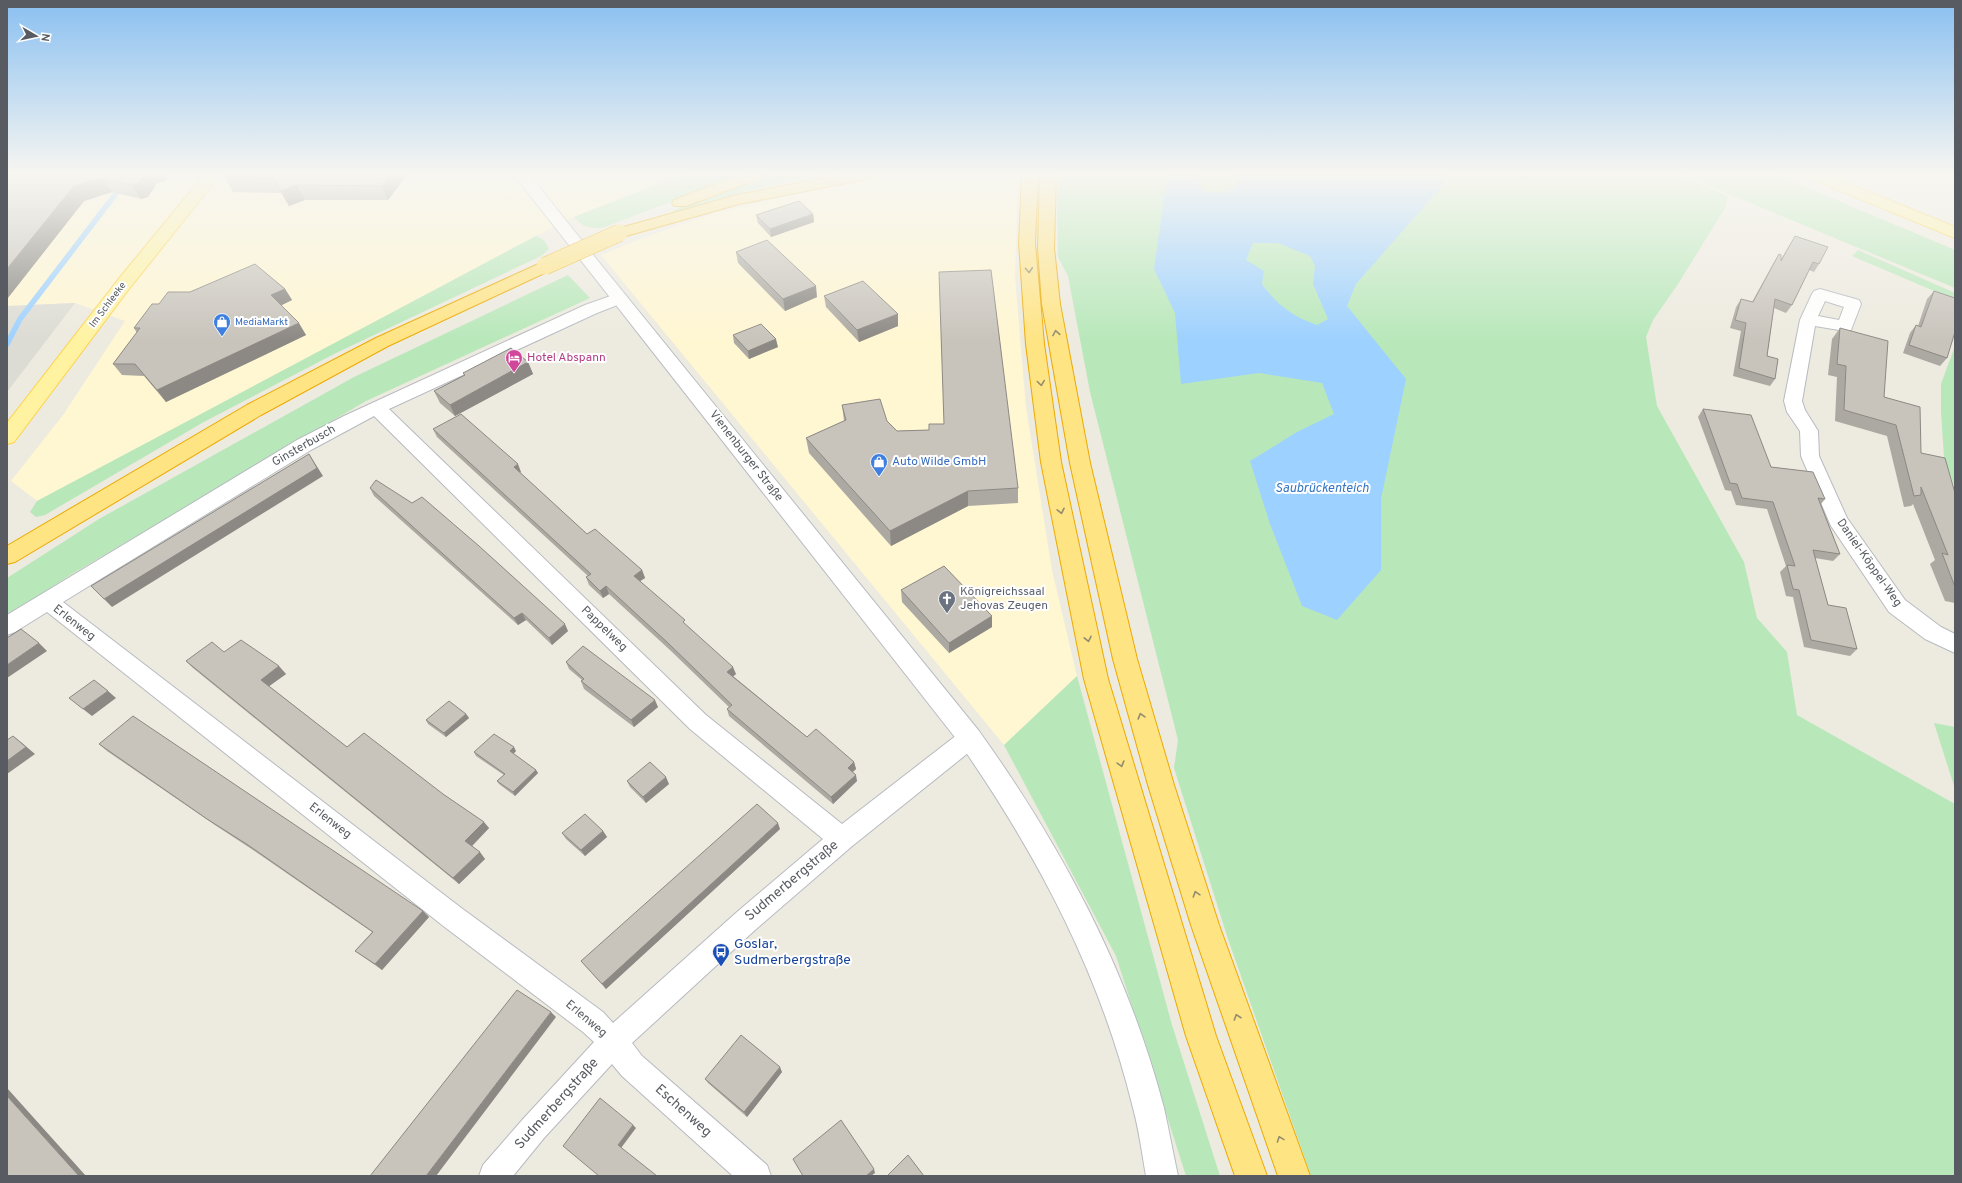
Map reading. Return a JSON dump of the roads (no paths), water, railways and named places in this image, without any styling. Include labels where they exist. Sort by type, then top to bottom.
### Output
[{"type":"highway","points":[[9,554],[146,472],[254,410],[382,342],[624,230]]},
{"type":"highway","points":[[619,233],[629,230]]},
{"type":"highway","points":[[1028,230],[1027,243],[1035,344],[1051,462],[1096,680],[1201,1036],[1251,1176]]},
{"type":"highway","points":[[1046,230],[1046,248],[1051,304],[1080,463],[1125,658],[1161,785],[1205,925],[1294,1176]]},
{"type":"main road","name":"Im Schleeke","points":[[7,437],[123,285],[167,230]]},
{"type":"street","name":"Vienenburger Straße","points":[[566,230],[970,738],[1008,791],[1057,874],[1081,925],[1126,1036],[1146,1101],[1162,1176]]},
{"type":"street","name":"Ginsterbusch","points":[[7,626],[304,445],[376,408],[584,312],[619,298]]},
{"type":"street","name":"Daniel-Köppel-Weg","points":[[1808,320],[1793,401],[1796,412],[1804,421],[1808,431],[1810,456],[1838,521],[1897,606],[1933,633],[1955,644]]},
{"type":"street","name":"Pappelweg","points":[[376,408],[698,722],[842,839]]},
{"type":"street","name":"Erlenweg","points":[[46,601],[451,916],[593,1022],[613,1042]]},
{"type":"street","name":"Sudmerbergstraße","points":[[494,1176],[534,1128],[613,1042],[746,920],[842,839],[970,738]]},
{"type":"street","name":"Eschenweg","points":[[613,1042],[632,1066],[756,1176]]},
{"type":"water","name":"Saubrückenteich","points":[[1159,230],[1403,230],[1356,284],[1347,306],[1406,379],[1381,499],[1381,570],[1337,620],[1302,606],[1270,524],[1250,461],[1297,432],[1334,414],[1322,383],[1259,373],[1181,384],[1175,313],[1154,269]],"holes":[[[1253,243],[1278,243],[1310,256],[1315,266],[1313,284],[1328,319],[1317,325],[1300,318],[1279,304],[1262,284],[1264,271],[1246,260]]]},
{"type":"waterway","points":[[7,344],[20,319],[88,230]]},
{"type":"place","name":"MediaMarkt","points":[[222,337]]},
{"type":"place","name":"Hotel Abspann","points":[[514,373]]},
{"type":"place","name":"Auto Wilde GmbH","points":[[879,477]]},
{"type":"place","name":"Königreichssaal Jehovas Zeugen","points":[[947,614]]},
{"type":"place","name":"Goslar, Sudmerbergstraße","points":[[721,967]]}]
